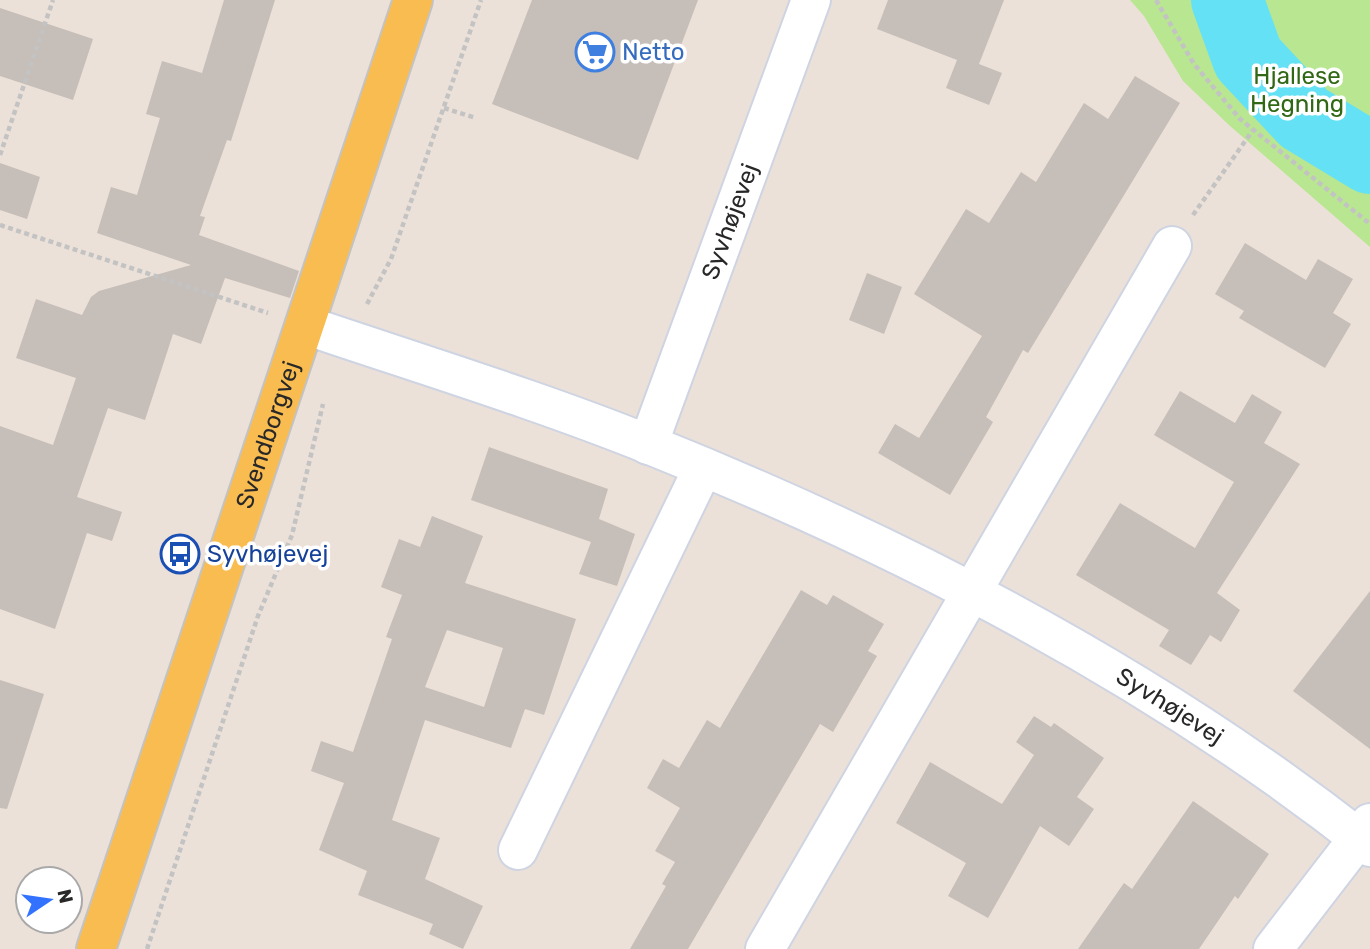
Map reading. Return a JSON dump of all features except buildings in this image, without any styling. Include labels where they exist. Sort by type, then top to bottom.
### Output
[{"type":"main road","name":"Svendborgvej","points":[[96,949],[413,0]]},
{"type":"street","name":"Syvhøjevej","points":[[648,444],[811,0]]},
{"type":"street","points":[[765,949],[1172,246]]},
{"type":"street","name":"Syvhøjevej","points":[[305,325],[648,444],[703,468],[972,589],[1196,722],[1366,836],[1273,949]]},
{"type":"street","points":[[518,850],[703,468]]},
{"type":"path","points":[[0,155],[53,0]]},
{"type":"path","points":[[147,949],[258,616],[292,535],[327,392],[348,339],[391,259],[481,0]]},
{"type":"path","points":[[1156,0],[1194,64],[1253,130],[1370,224]]},
{"type":"path","points":[[444,108],[476,118]]},
{"type":"path","points":[[1172,246],[1253,130]]},
{"type":"path","points":[[0,225],[305,325]]},
{"type":"green space","name":"Hjallese Hegning","points":[[1130,0],[1370,0],[1370,247],[1230,126],[1183,81],[1144,16]]},
{"type":"waterway","points":[[1227,0],[1248,58],[1304,118],[1370,158]]},
{"type":"place","name":"Netto","points":[[595,52]]},
{"type":"place","name":"Syvhøjevej","points":[[180,554]]}]
